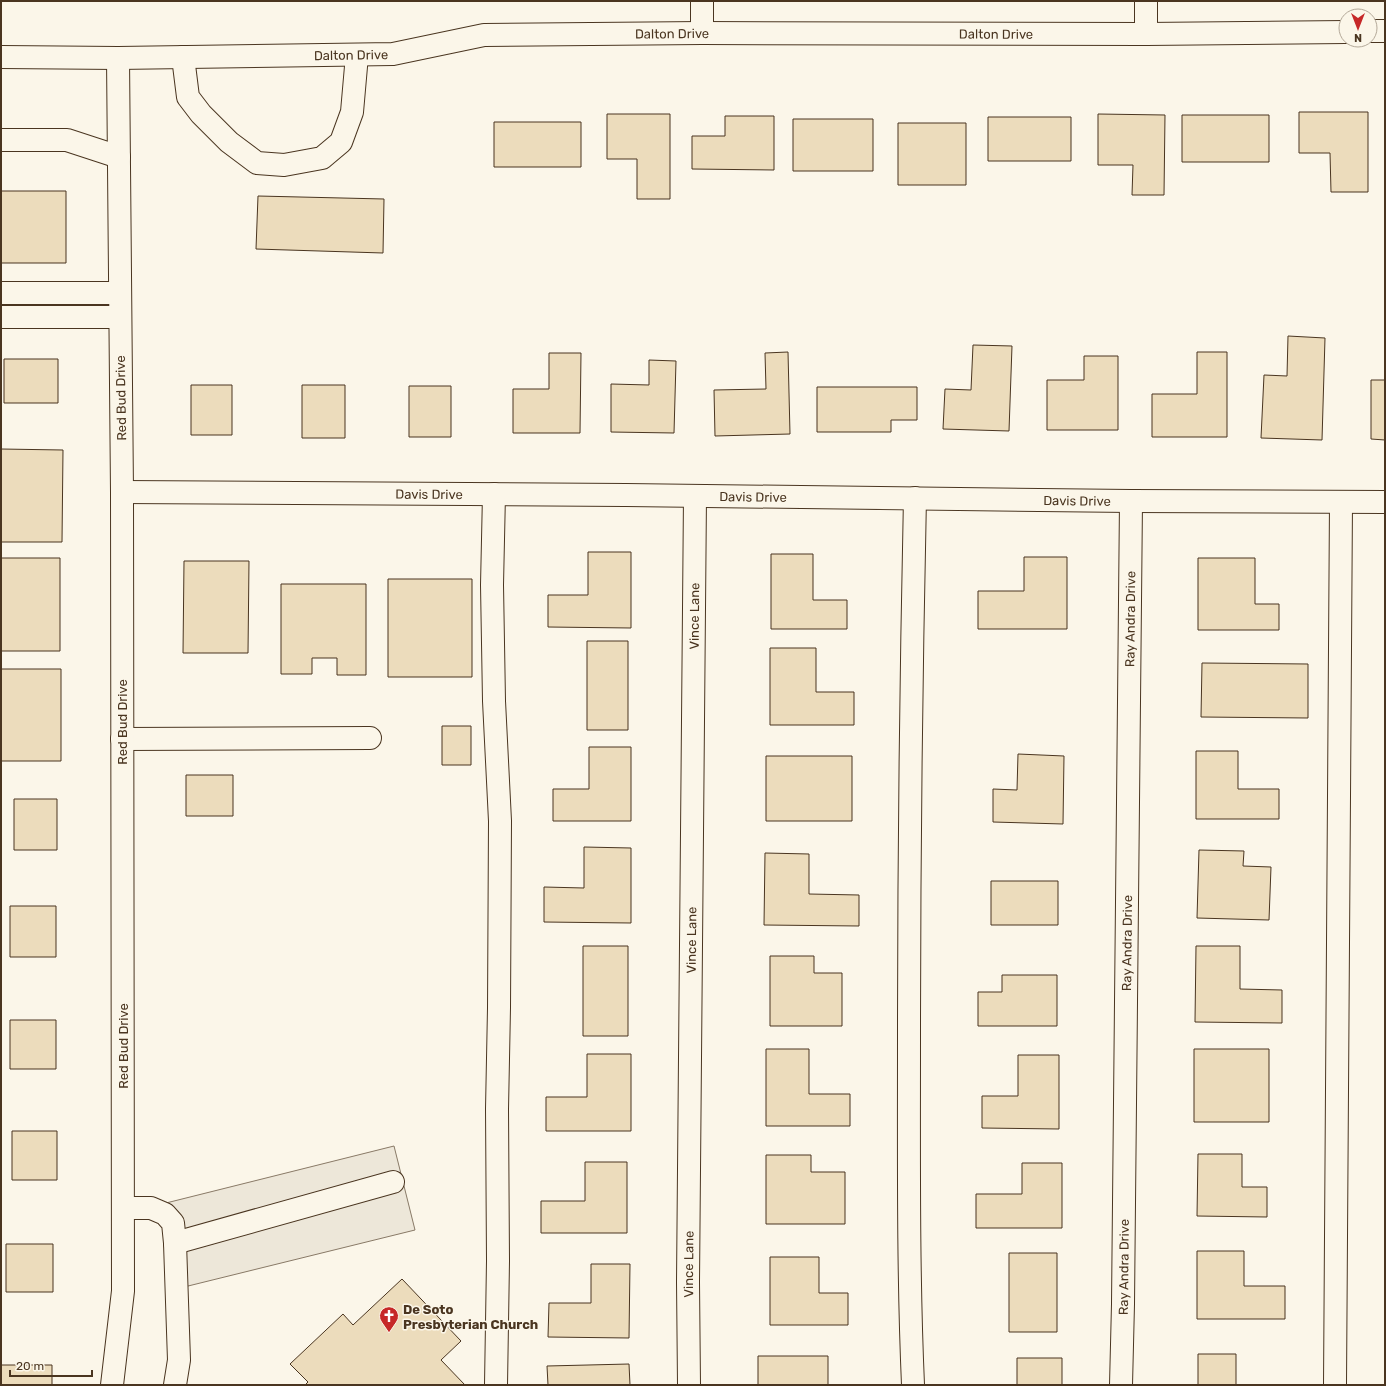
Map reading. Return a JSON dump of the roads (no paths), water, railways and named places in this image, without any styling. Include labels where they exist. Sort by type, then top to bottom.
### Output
[{"type":"street","points":[[702,1],[702,33]]},
{"type":"street","points":[[1146,1],[1146,34]]},
{"type":"street","name":"Dalton Drive","points":[[1,57],[118,58],[393,54],[484,35],[702,33],[1146,34],[1338,32]]},
{"type":"street","points":[[183,57],[188,97],[201,114],[229,142],[257,163],[284,165],[322,158],[341,142],[352,112],[357,55]]},
{"type":"street","name":"Red Bud Drive","points":[[112,1385],[123,1291],[122,492],[118,58]]},
{"type":"street","points":[[1,140],[67,140],[119,157]]},
{"type":"street","points":[[1,293],[120,292]]},
{"type":"street","points":[[1,316],[120,316]]},
{"type":"street","name":"Davis Drive","points":[[122,492],[1385,502]]},
{"type":"street","points":[[494,494],[492,593],[494,701],[500,821],[496,1385]]},
{"type":"street","name":"Vince Lane","points":[[689,1385],[688,1282],[695,496]]},
{"type":"street","points":[[913,1385],[909,1222],[909,916],[911,666],[915,498]]},
{"type":"street","name":"Ray Andra Drive","points":[[1120,1385],[1123,1280],[1131,501]]},
{"type":"street","points":[[1335,1385],[1341,502]]},
{"type":"street","points":[[122,739],[370,738]]},
{"type":"street","points":[[175,1243],[393,1182]]},
{"type":"street","points":[[123,1208],[151,1208],[164,1214],[173,1223],[179,1360],[175,1385]]},
{"type":"place","name":"De Soto Presbyterian Church","points":[[389,1333]]}]
